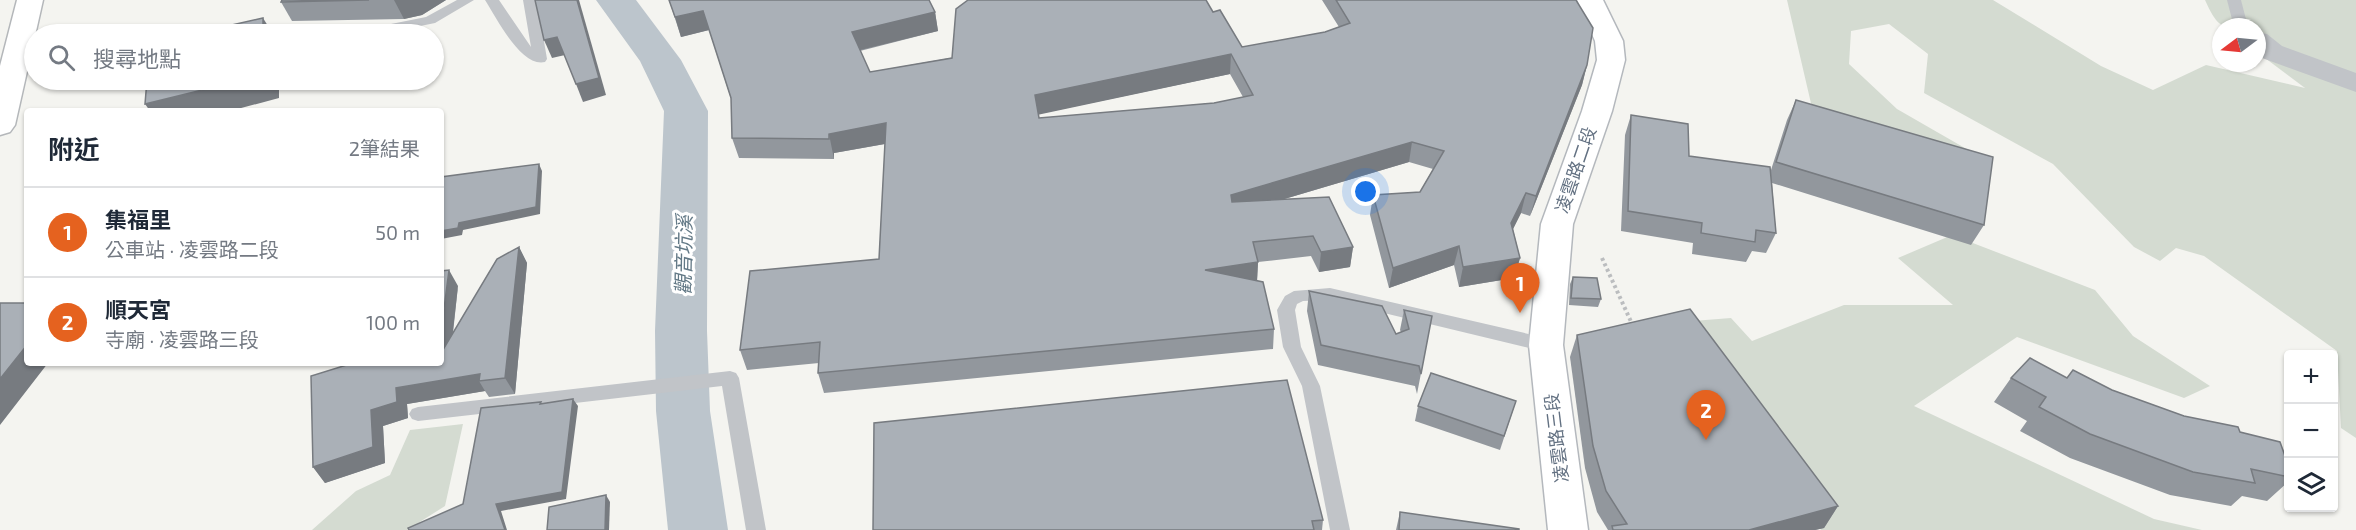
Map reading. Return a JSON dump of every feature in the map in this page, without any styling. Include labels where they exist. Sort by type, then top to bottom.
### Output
[{"type":"main road","points":[[24,24],[30,0]]},
{"type":"main road","name":"凌雲路二段","points":[[1546,345],[1557,224],[1597,111],[1611,60],[1609,41],[1590,0]]},
{"type":"main road","points":[[0,125],[24,25]]},
{"type":"main road","name":"凌雲路三段","points":[[1546,345],[1568,530]]},
{"type":"street","points":[[2266,47],[2272,52],[2356,83]]},
{"type":"lane","points":[[410,24],[430,20],[467,0]]},
{"type":"lane","points":[[492,0],[522,47],[540,58],[530,0]]},
{"type":"lane","points":[[2234,0],[2239,18]]},
{"type":"lane","points":[[1340,530],[1311,386],[1292,347],[1286,310],[1291,300],[1300,294],[1330,294],[1546,345]]},
{"type":"lane","points":[[418,414],[729,378],[756,530]]},
{"type":"path","points":[[1602,258],[1635,330]]},
{"type":"shaded area","points":[[1787,0],[1993,0],[2101,66],[2153,90],[2206,65],[2212,66],[2212,72],[2236,72],[2305,88],[2266,59],[2266,18],[2215,18],[2205,0],[2356,0],[2356,438],[2341,428],[2338,350],[2204,256],[2176,248],[2160,261],[2134,247],[2053,164],[1924,93],[1928,54],[1889,24],[1851,31],[1849,64],[1897,109],[1977,155],[1813,112]]},
{"type":"shaded area","points":[[1952,235],[2095,290],[2133,336],[2210,386],[2184,398],[2017,337],[1914,406],[2154,519],[2202,530],[1821,530],[1680,322],[1731,318],[1752,341],[1844,305],[1953,305],[1898,258]]},
{"type":"shaded area","points":[[463,424],[445,506],[407,530],[312,530],[356,491],[390,475],[410,430]]},
{"type":"building","points":[[282,0],[369,0],[281,2]]},
{"type":"building","points":[[535,0],[577,0],[599,78],[576,84],[557,37],[544,40]]},
{"type":"building","points":[[669,0],[929,0],[935,12],[852,32],[870,72],[952,58],[956,9],[968,0],[1206,0],[1213,12],[1220,10],[1242,47],[1325,32],[1350,23],[1336,0],[1576,0],[1593,28],[1587,65],[1536,196],[1526,193],[1511,223],[1520,258],[1463,267],[1459,246],[1393,268],[1373,195],[1420,192],[1444,151],[1412,142],[1231,195],[1232,202],[1329,197],[1353,247],[1321,252],[1313,236],[1253,242],[1258,262],[1205,270],[1263,282],[1274,329],[818,373],[820,342],[740,350],[750,271],[879,259],[886,123],[829,134],[829,139],[732,138],[731,98],[703,11],[675,17]],"holes":[[[1231,54],[1253,95],[1214,103],[1039,118],[1035,95]]]},
{"type":"building","points":[[263,18],[263,24],[236,24]]},
{"type":"building","points":[[146,90],[202,90],[145,104]]},
{"type":"building","points":[[1796,100],[1993,157],[1984,225],[1776,162]]},
{"type":"building","points":[[1631,115],[1688,124],[1689,156],[1770,167],[1776,233],[1756,230],[1755,242],[1701,233],[1702,223],[1628,211]]},
{"type":"building","points":[[539,164],[536,207],[459,223],[458,228],[444,230],[444,177]]},
{"type":"building","points":[[519,247],[505,378],[479,381],[480,374],[396,388],[397,402],[371,410],[373,447],[313,467],[311,376],[343,366],[444,366],[444,348],[497,259]]},
{"type":"building","points":[[449,270],[444,309],[444,271]]},
{"type":"building","points":[[1573,277],[1597,278],[1601,299],[1571,298]]},
{"type":"building","points":[[1309,291],[1382,306],[1396,334],[1409,329],[1404,310],[1432,316],[1421,374],[1419,366],[1321,345]]},
{"type":"building","points":[[0,303],[24,303],[24,349],[0,379]]},
{"type":"building","points":[[1690,309],[1838,506],[1749,530],[1613,530],[1612,526],[1627,524],[1606,491],[1593,446],[1577,335]]},
{"type":"building","points":[[2030,358],[2067,378],[2073,370],[2112,390],[2184,416],[2238,427],[2240,432],[2280,442],[2284,453],[2284,476],[2251,469],[2255,483],[2193,472],[2090,434],[2039,407],[2046,397],[2011,378]]},
{"type":"building","points":[[1431,373],[1516,401],[1504,436],[1418,406]]},
{"type":"building","points":[[1287,380],[1323,520],[1312,521],[1314,530],[873,530],[874,423]]},
{"type":"building","points":[[573,399],[562,492],[496,504],[505,530],[409,530],[408,528],[463,504],[481,408]]},
{"type":"building","points":[[606,495],[605,530],[547,530],[549,507]]},
{"type":"building","points":[[1400,512],[1519,529],[1519,530],[1399,530]]},
{"type":"waterway","name":"觀音坑溪","points":[[616,0],[660,60],[686,111],[681,331],[683,411],[698,530]]},
{"type":"place","name":"集福里","points":[[1520,313]]},
{"type":"place","name":"順天宮","points":[[1706,440]]}]
